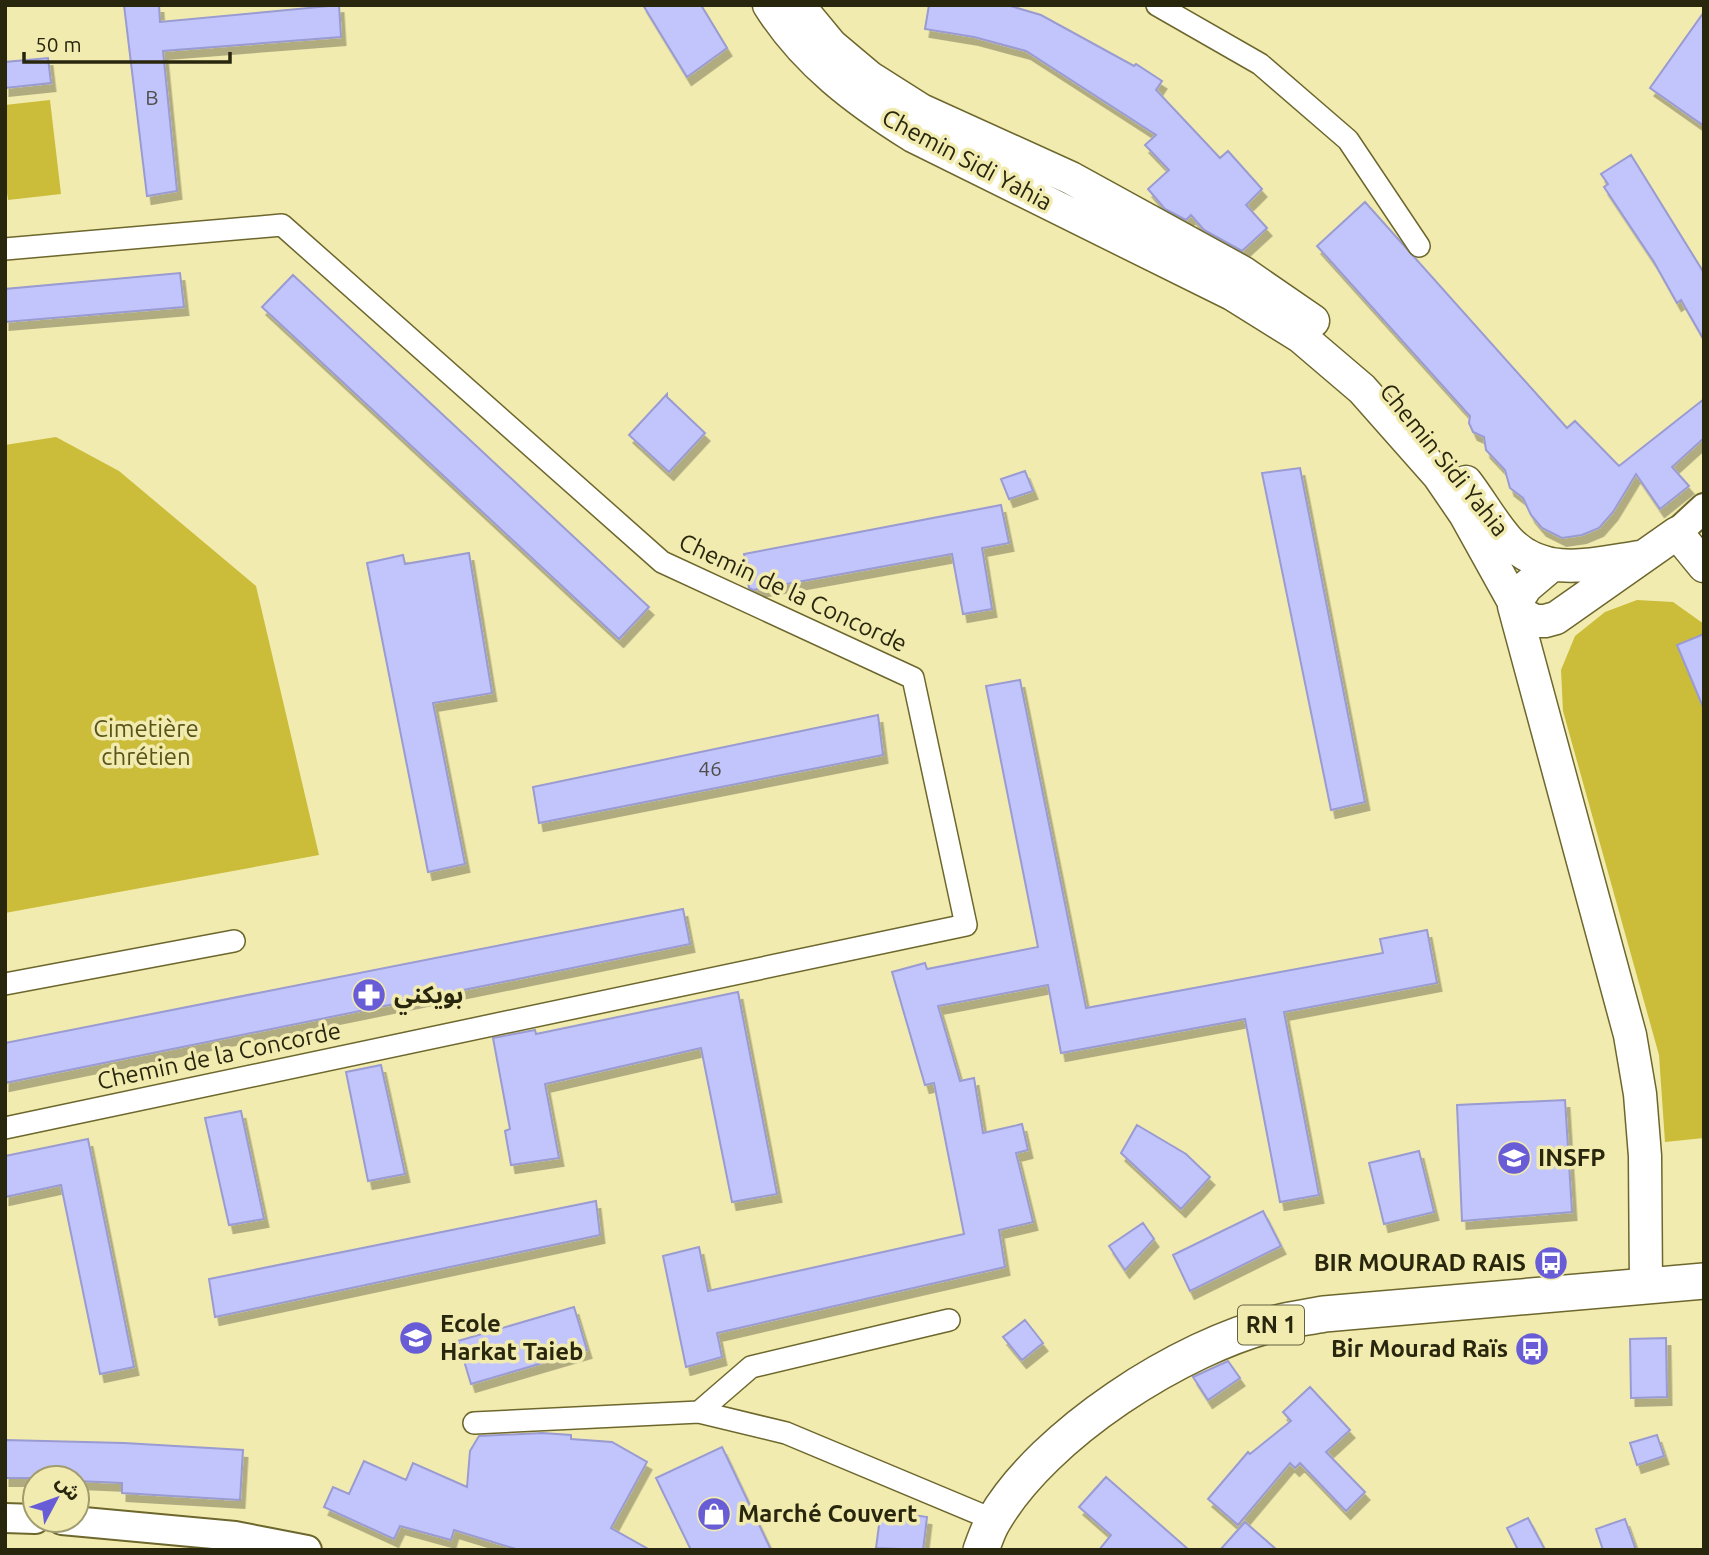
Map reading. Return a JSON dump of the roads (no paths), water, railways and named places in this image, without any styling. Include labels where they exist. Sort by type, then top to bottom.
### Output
[{"type":"main road","name":"Chemin Sidi Yahia","points":[[769,5],[802,48],[832,79],[884,118],[913,136],[1232,294],[1301,337],[1332,362],[1391,419],[1446,486],[1465,514],[1514,606],[1630,1035],[1640,1094],[1644,1156],[1646,1287]]},
{"type":"main road","name":"Chemin Sidi Yahia","points":[[798,5],[831,45],[869,77],[921,110],[1072,178],[1242,272],[1312,320],[1376,375],[1405,406],[1458,471],[1506,539],[1519,551],[1552,565],[1583,565],[1647,555]]},
{"type":"main road","points":[[1552,565],[1526,587],[1514,606],[1527,618],[1535,621],[1556,618],[1677,533],[1704,566]]},
{"type":"main road","name":"RN 1","points":[[987,1535],[1030,1472],[1103,1408],[1163,1371],[1215,1345],[1275,1323],[1324,1314],[1704,1281]]},
{"type":"street","points":[[1157,5],[1260,64],[1348,140],[1419,246]]},
{"type":"street","name":"Chemin de la Concorde","points":[[5,249],[282,225],[662,562],[913,678],[966,925],[5,1128]]},
{"type":"street","points":[[1677,533],[1704,508]]},
{"type":"street","points":[[5,984],[233,941]]},
{"type":"street","points":[[699,1412],[751,1367],[949,1320]]},
{"type":"street","points":[[474,1423],[699,1412],[786,1433],[987,1535]]},
{"type":"street","points":[[91,1523],[235,1536],[307,1550]]},
{"type":"place","name":"بويكني","points":[[369,995]]},
{"type":"place","name":"INSFP","points":[[1514,1158]]},
{"type":"place","name":"BIR MOURAD RAIS","points":[[1551,1263]]},
{"type":"place","name":"Ecole Harkat Taieb","points":[[416,1338]]},
{"type":"place","name":"Bir Mourad Raïs","points":[[1532,1349]]},
{"type":"place","name":"Marché Couvert","points":[[714,1514]]},
{"type":"park label","name":"Cimetière chrétien","points":[[146,743]]}]
